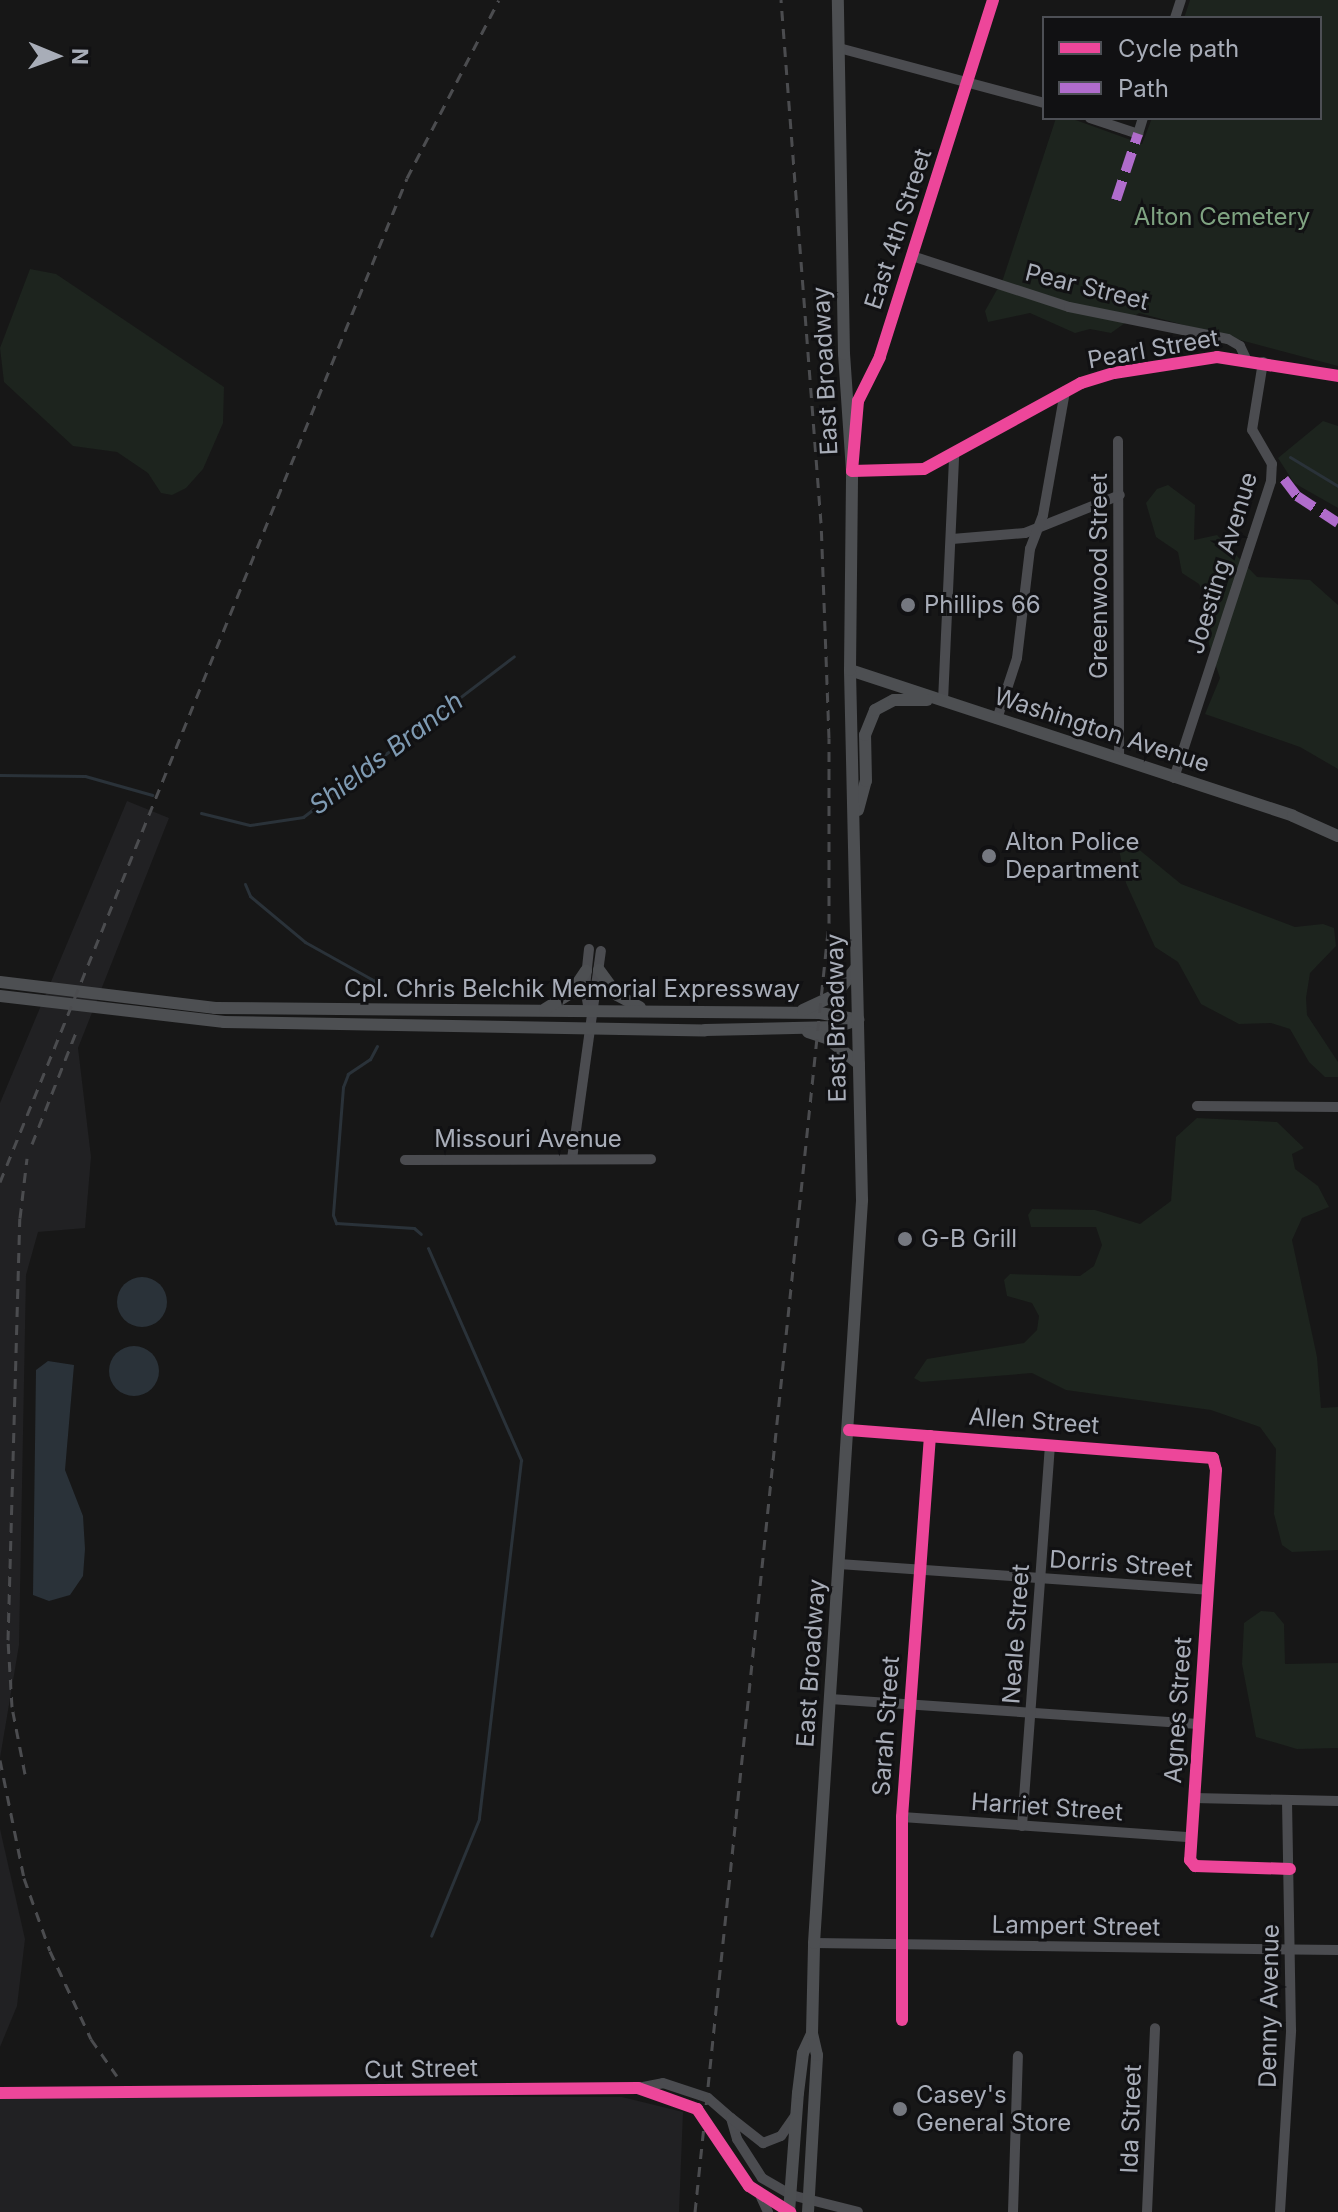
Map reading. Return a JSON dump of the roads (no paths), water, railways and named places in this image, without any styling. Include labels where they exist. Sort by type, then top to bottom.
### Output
[{"type":"main road","name":"East Broadway","points":[[790,2212],[802,2201],[817,2055],[812,2034],[814,1943],[862,1200],[850,670],[852,471],[838,0]]},
{"type":"main road","name":"Washington Avenue","points":[[850,670],[1338,836]]},
{"type":"main road","points":[[854,824],[866,781],[865,735],[875,710],[894,700],[943,701]]},
{"type":"main road","points":[[796,1013],[835,995],[857,965]]},
{"type":"main road","points":[[543,1010],[571,993],[592,971],[617,995],[647,1010]]},
{"type":"main road","name":"Cpl. Chris Belchik Memorial Expressway","points":[[0,982],[136,1001],[215,1008],[647,1010],[796,1013],[858,1020]]},
{"type":"main road","name":"Cpl. Chris Belchik Memorial Expressway","points":[[5,997],[130,1015],[224,1022],[798,1028],[858,1020]]},
{"type":"main road","points":[[798,1028],[827,1038],[859,1064]]},
{"type":"main road","name":"East Broadway","points":[[802,2201],[795,2116],[803,2053],[812,2034]]},
{"type":"street","name":"East 4th Street","points":[[852,471],[858,401],[875,371],[993,0]]},
{"type":"street","points":[[839,48],[1042,102]]},
{"type":"street","points":[[1096,120],[1138,134],[1142,120]]},
{"type":"street","name":"Pear Street","points":[[912,256],[1069,307],[1228,339],[1240,346],[1246,359]]},
{"type":"street","name":"Pearl Street","points":[[852,471],[914,471],[954,456],[1065,391],[1092,379],[1198,358],[1246,359],[1338,376]]},
{"type":"street","name":"Joesting Avenue","points":[[1174,778],[1244,572],[1272,464],[1252,430],[1263,362]]},
{"type":"street","points":[[997,719],[1017,658],[1030,549],[1039,524],[1065,391]]},
{"type":"street","name":"Greenwood Street","points":[[1118,441],[1119,759]]},
{"type":"street","points":[[943,701],[954,456]]},
{"type":"street","points":[[1272,464],[1284,479]]},
{"type":"street","points":[[952,539],[1025,533],[1039,524],[1120,495]]},
{"type":"street","points":[[572,1159],[589,1010],[592,971],[589,949]]},
{"type":"street","points":[[592,971],[601,951]]},
{"type":"street","points":[[1197,1106],[1338,1107]]},
{"type":"street","name":"Missouri Avenue","points":[[405,1160],[651,1159]]},
{"type":"street","name":"Allen Street","points":[[849,1430],[1215,1460]]},
{"type":"street","name":"Sarah Street","points":[[902,2020],[898,1943],[902,1817],[930,1436]]},
{"type":"street","name":"Neale Street","points":[[1022,1826],[1050,1445]]},
{"type":"street","name":"Agnes Street","points":[[1190,1837],[1215,1460]]},
{"type":"street","name":"Dorris Street","points":[[839,1564],[1208,1590]]},
{"type":"street","points":[[830,1699],[1198,1724]]},
{"type":"street","points":[[1194,1798],[1338,1801]]},
{"type":"street","name":"Denny Avenue","points":[[1280,2212],[1290,1949],[1287,1801]]},
{"type":"street","name":"Harriet Street","points":[[902,1817],[1190,1837]]},
{"type":"street","points":[[1190,1837],[1190,1860],[1195,1866],[1290,1869]]},
{"type":"street","name":"Lampert Street","points":[[814,1943],[1338,1950]]},
{"type":"street","name":"Ida Street","points":[[1147,2212],[1155,2028]]},
{"type":"street","points":[[1013,2212],[1018,2056]]},
{"type":"street","name":"Cut Street","points":[[638,2088],[648,2082],[684,2087],[708,2098],[763,2143],[781,2136],[795,2116]]},
{"type":"street","name":"Cut Street","points":[[0,2093],[638,2088],[697,2109],[761,2197],[790,2212]]},
{"type":"street","name":"Cut Street","points":[[731,2118],[754,2169],[802,2201]]},
{"type":"street","points":[[761,2197],[768,2212]]},
{"type":"street","points":[[802,2201],[858,2212]]},
{"type":"waterway","name":"Shields Branch","points":[[1290,457],[1338,486]]},
{"type":"waterway","name":"Shields Branch","points":[[201,813],[250,825],[303,817],[514,656]]},
{"type":"waterway","name":"Shields Branch","points":[[0,775],[85,776],[152,795]]},
{"type":"waterway","points":[[245,884],[250,896],[305,942],[373,980],[378,988]]},
{"type":"waterway","points":[[377,1046],[370,1059],[348,1074],[343,1087],[333,1215],[336,1223],[414,1228],[421,1234]]},
{"type":"waterway","points":[[428,1248],[521,1460],[479,1819],[431,1936]]},
{"type":"railway","points":[[0,1182],[407,178],[499,0]]},
{"type":"railway","points":[[695,2212],[829,923],[829,738],[821,523],[781,0]]},
{"type":"railway","points":[[32,1144],[77,1030]]},
{"type":"railway","points":[[25,1774],[12,1707],[8,1640],[20,1218],[27,1158]]},
{"type":"railway","points":[[0,1760],[24,1878],[50,1951],[91,2039],[117,2076]]},
{"type":"place","name":"Phillips 66","points":[[908,605]]},
{"type":"place","name":"Alton Police Department","points":[[989,856]]},
{"type":"place","name":"G-B Grill","points":[[905,1239]]},
{"type":"place","name":"Casey's General Store","points":[[900,2109]]},
{"type":"park label","name":"Alton Cemetery","points":[[1222,217]]}]
